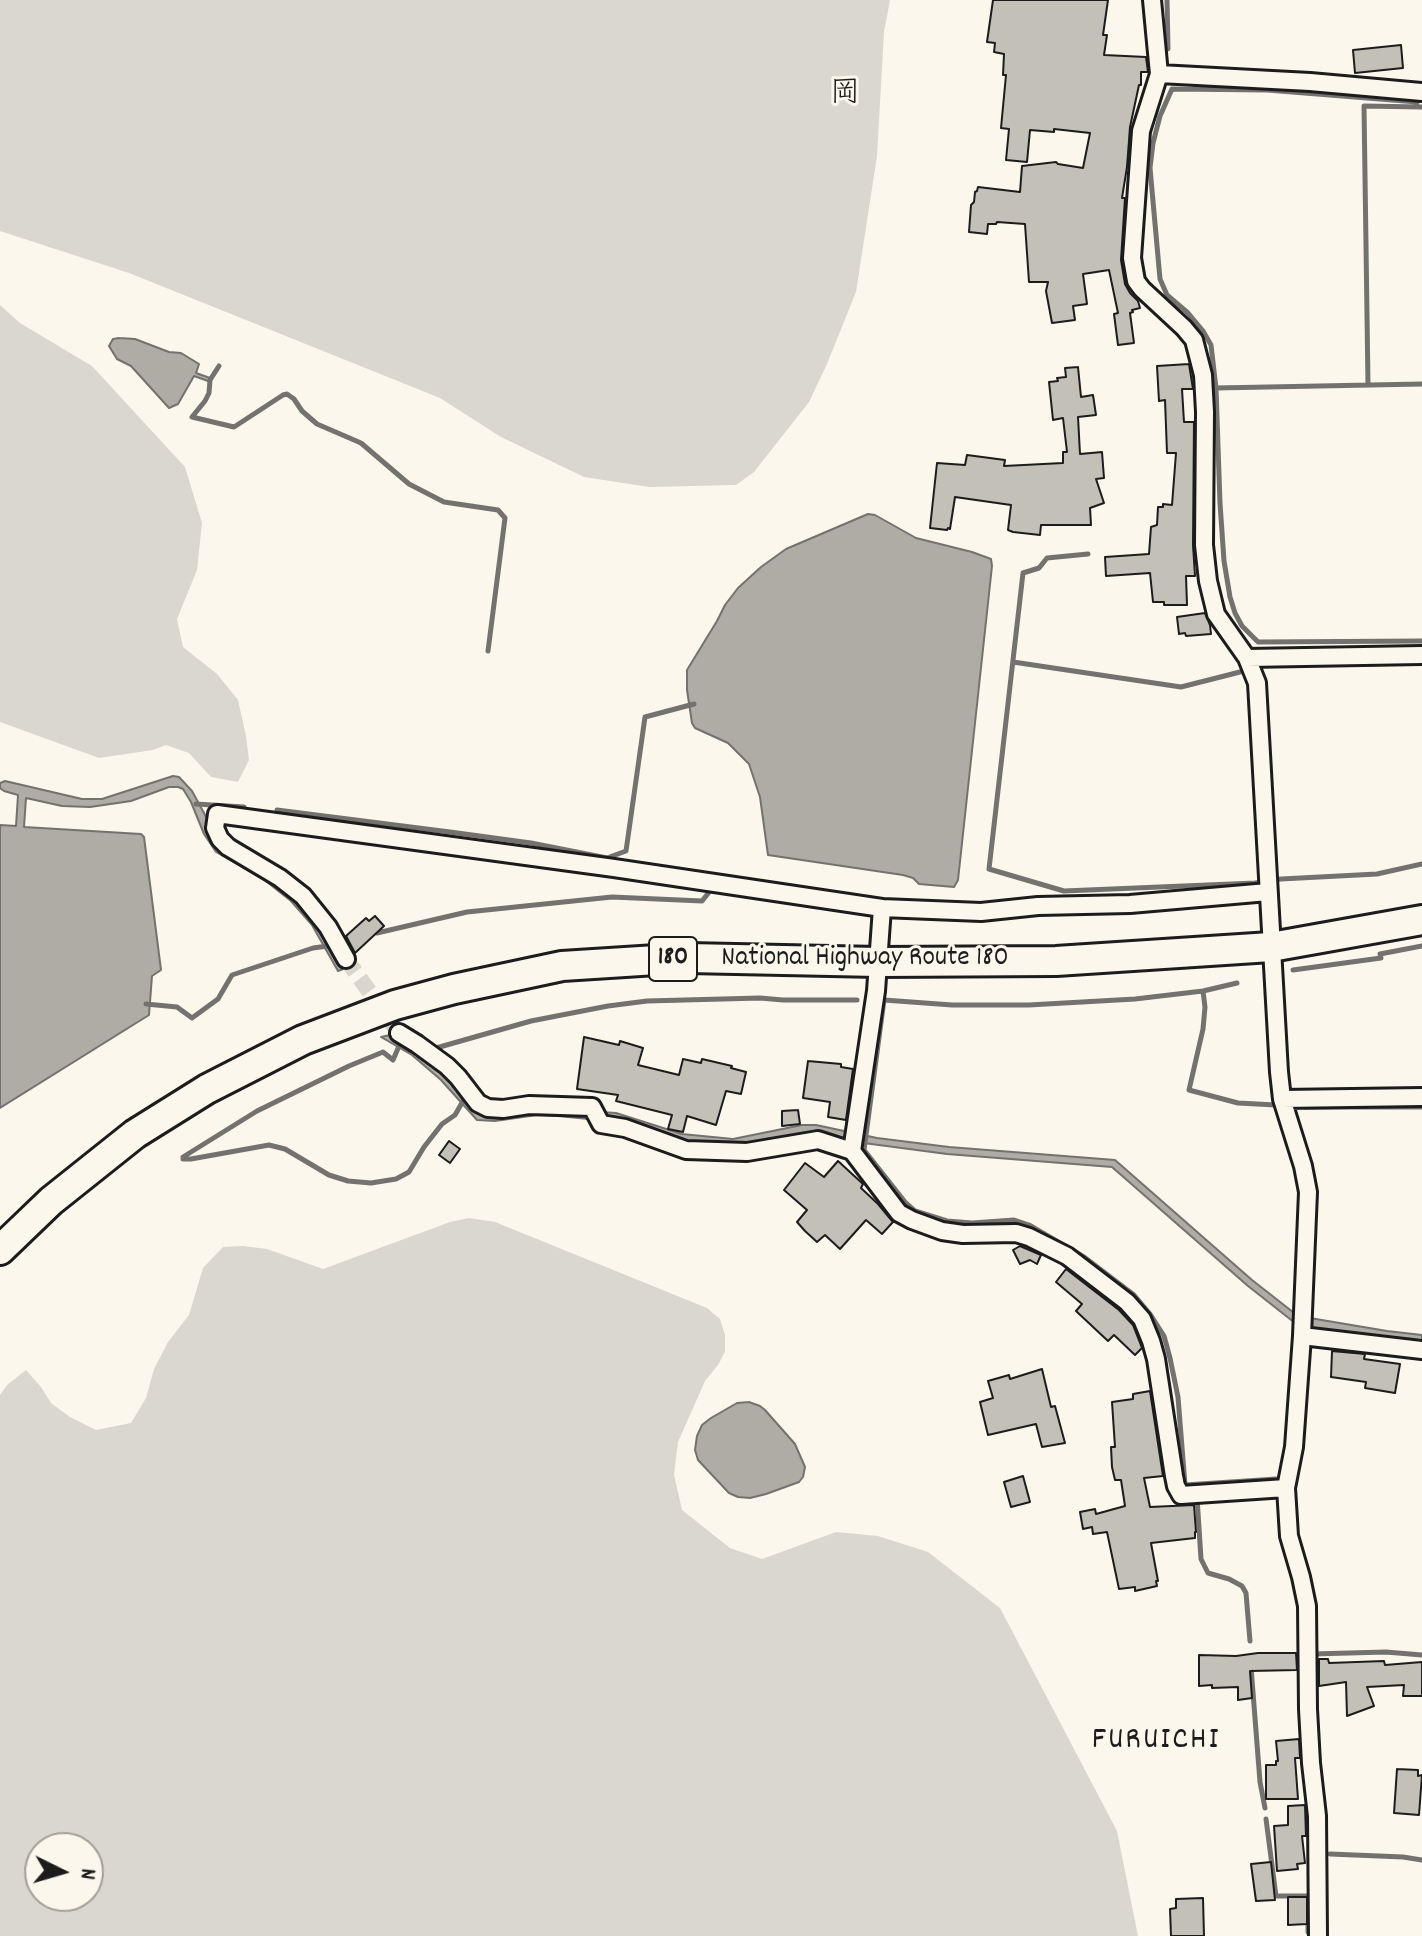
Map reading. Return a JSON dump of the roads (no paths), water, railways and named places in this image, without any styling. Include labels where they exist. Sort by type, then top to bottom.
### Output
[{"type":"highway","name":"National Highway Route 180","points":[[0,1250],[51,1201],[135,1134],[207,1089],[303,1040],[395,1005],[454,989],[562,966],[688,958],[878,962],[1056,961],[1271,947],[1422,920]]},
{"type":"street","points":[[1152,0],[1159,74],[1141,131],[1132,258],[1136,281],[1142,289],[1194,340],[1203,375],[1204,547],[1208,581],[1216,614],[1247,658],[1257,683],[1282,1099],[1308,1192],[1294,1447],[1286,1488],[1289,1536],[1307,1606],[1309,1723],[1317,1814],[1318,1936]]},
{"type":"street","points":[[1159,74],[1422,92]]},
{"type":"street","points":[[1247,658],[1422,655]]},
{"type":"street","points":[[346,959],[328,927],[303,896],[220,839],[215,828],[217,814],[882,908],[981,912],[1268,892]]},
{"type":"street","points":[[852,1151],[876,991],[882,908]]},
{"type":"street","points":[[399,1033],[447,1066],[482,1106],[503,1109],[529,1105],[592,1107],[601,1124],[625,1128],[686,1150],[747,1152],[818,1140],[852,1151],[899,1213],[912,1220],[942,1231],[1016,1233],[1067,1256],[1127,1302],[1142,1319],[1154,1350],[1174,1476],[1181,1495],[1286,1488]]},
{"type":"street","points":[[1282,1099],[1422,1097]]},
{"type":"street","points":[[1302,1336],[1422,1350]]},
{"type":"waterway","points":[[1167,0],[1168,49]]},
{"type":"waterway","points":[[1416,106],[1417,102],[1267,90],[1172,89],[1160,116],[1150,168],[1160,279],[1167,295],[1188,313],[1211,345],[1216,388],[1224,561],[1230,597],[1242,626],[1258,642],[1422,641]]},
{"type":"waterway","points":[[1368,385],[1364,106],[1422,107]]},
{"type":"waterway","points":[[219,366],[210,380],[205,401],[192,417],[234,427],[287,394],[317,424],[361,443],[409,484],[444,502],[498,510],[505,518],[488,651]]},
{"type":"waterway","points":[[1216,388],[1422,384]]},
{"type":"waterway","points":[[1088,554],[1047,558],[1039,568],[1023,573],[989,869],[1064,891],[1377,874],[1422,864]]},
{"type":"waterway","points":[[1013,662],[1181,687],[1240,672]]},
{"type":"waterway","points":[[277,810],[531,843],[607,858],[626,851],[645,717],[694,704]]},
{"type":"waterway","points":[[196,804],[244,807]]},
{"type":"waterway","points":[[377,933],[467,912],[612,897],[702,901],[710,891]]},
{"type":"waterway","points":[[146,1004],[177,1007],[192,1018],[218,999],[232,975],[313,948],[328,946]]},
{"type":"waterway","points":[[1293,970],[1381,958],[1380,954],[1422,946]]},
{"type":"waterway","points":[[1237,983],[1203,991],[1135,999],[1029,1005],[952,1005],[884,1000],[864,1150],[915,1211],[947,1221],[1014,1220],[1029,1225],[1084,1257],[1134,1295],[1164,1336],[1170,1358],[1178,1397],[1185,1485],[1276,1479]]},
{"type":"waterway","points":[[1203,991],[1203,1029],[1189,1090],[1238,1103],[1276,1105]]},
{"type":"waterway","points":[[429,1050],[531,1021],[647,1001],[760,998],[857,1000]]},
{"type":"waterway","points":[[183,1157],[257,1111],[349,1066],[383,1052],[393,1060],[399,1046]]},
{"type":"waterway","points":[[183,1159],[269,1145],[285,1149],[329,1175],[348,1181],[371,1183],[396,1179],[409,1172],[424,1147],[442,1124],[455,1115],[463,1101]]},
{"type":"waterway","points":[[1305,1107],[1422,1107]]},
{"type":"waterway","points":[[1197,1497],[1201,1559],[1208,1573],[1242,1586],[1246,1593],[1250,1641]]},
{"type":"waterway","points":[[1312,1654],[1386,1652],[1422,1655]]},
{"type":"waterway","points":[[1251,1667],[1260,1782],[1265,1808]]},
{"type":"waterway","points":[[1266,1819],[1276,1896],[1308,1896],[1308,1932]]},
{"type":"waterway","points":[[1330,1854],[1422,1860]]},
{"type":"tunnel","points":[[346,959],[399,1033]]},
{"type":"district","name":"岡","points":[[845,97]]},
{"type":"district","name":"FURUICHI","points":[[1156,1743]]}]
